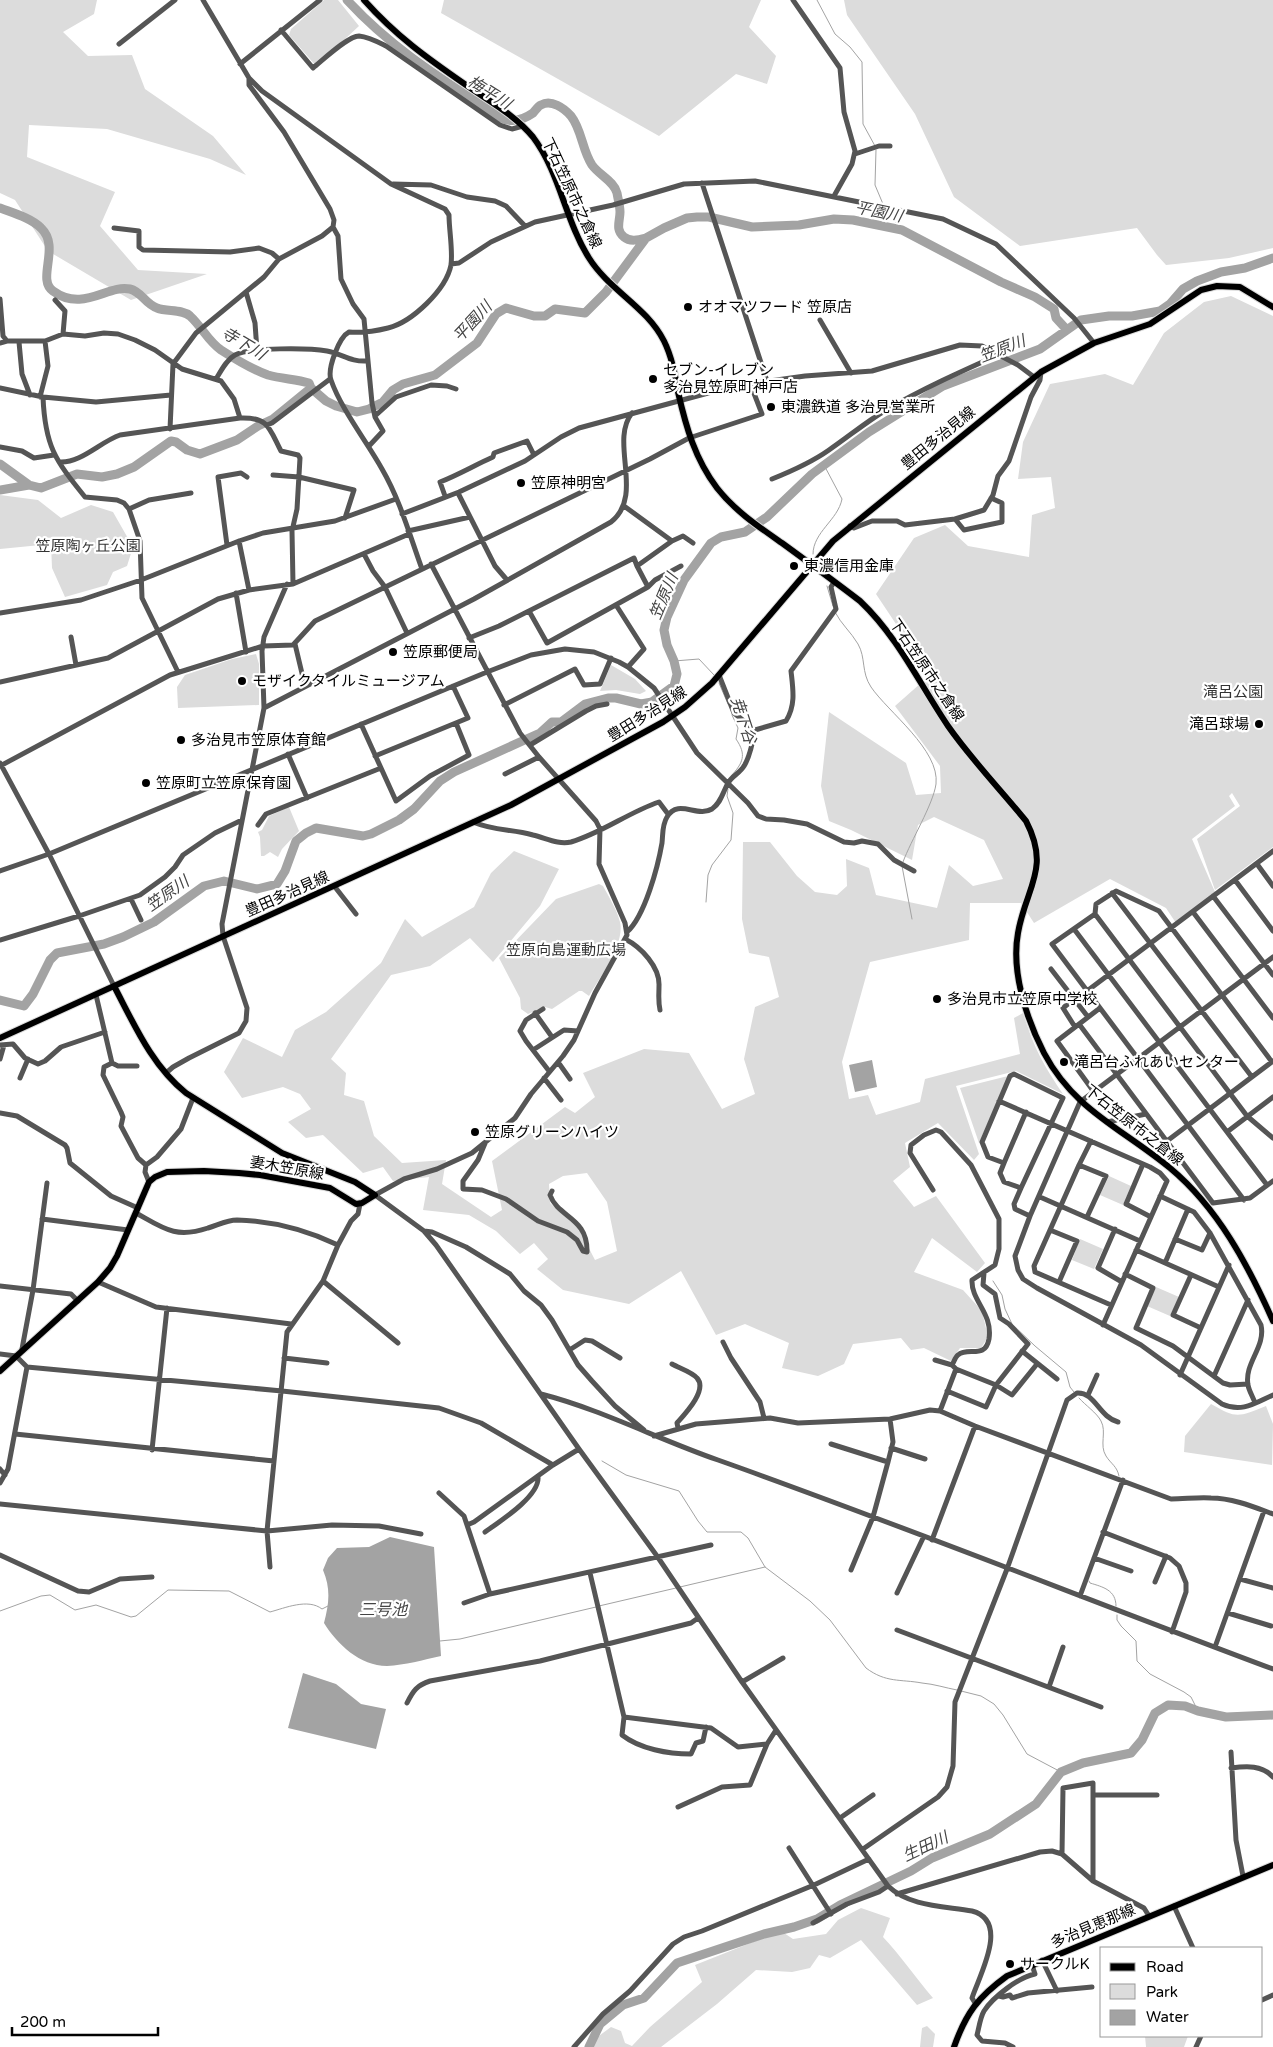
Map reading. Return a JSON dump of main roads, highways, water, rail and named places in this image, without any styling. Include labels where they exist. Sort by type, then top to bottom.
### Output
[{"type":"main road","name":"下石笠原市之倉線","points":[[364,0],[386,25],[403,40],[511,115],[522,125],[542,150],[557,183],[567,214],[588,256],[607,280],[646,316],[661,335],[671,359],[689,438],[699,460],[716,487],[729,502],[748,518],[834,582],[876,617],[893,638],[949,727],[1026,821],[1033,835],[1037,853],[1037,871],[1018,932],[1016,952],[1017,974],[1032,1024],[1044,1052],[1062,1082],[1080,1102],[1171,1169],[1205,1204],[1229,1238],[1271,1311],[1273,1320]]},
{"type":"main road","name":"豊田多治見線","points":[[0,1038],[473,822],[558,780],[672,716],[685,707],[720,675],[812,565],[849,526],[1041,372],[1094,343],[1150,324],[1202,290],[1217,286],[1240,287],[1273,307]]},
{"type":"main road","name":"妻木笠原線","points":[[0,1370],[78,1301],[110,1268],[149,1182],[155,1176],[167,1172],[246,1173],[330,1188],[353,1203],[360,1204],[375,1195],[355,1182],[282,1154],[193,1098],[176,1085],[155,1060],[114,986]]},
{"type":"main road","name":"多治見恵那線","points":[[954,2047],[959,2033],[975,2003],[1006,1976],[1273,1865]]},
{"type":"water","points":[[872,1060],[877,1087],[855,1092],[849,1065]]},
{"type":"water","name":"三号池","points":[[390,1537],[434,1547],[441,1656],[400,1665],[377,1665],[359,1658],[350,1652],[336,1639],[324,1623],[328,1596],[323,1570],[328,1558],[337,1548],[369,1547]]},
{"type":"water","points":[[303,1673],[336,1684],[361,1704],[386,1709],[376,1749],[288,1728]]},
{"type":"waterway","name":"梅平川","points":[[347,0],[401,50],[501,118],[509,120],[521,119],[533,113],[539,106],[545,103],[557,105],[565,110],[575,122],[592,165],[610,182],[617,193],[620,207],[619,228],[621,234],[626,239],[631,240],[646,238]]},
{"type":"waterway","points":[[817,0],[835,34],[850,47],[862,62],[863,124],[875,146]]},
{"type":"waterway","points":[[876,150],[875,185],[883,204]]},
{"type":"waterway","name":"平園川","points":[[0,208],[32,221],[47,236],[49,244],[47,279],[48,286],[53,291],[64,297],[85,299],[113,290],[130,289],[138,293],[153,306],[187,314],[216,346],[244,364],[268,375],[309,383],[311,388],[326,401],[357,412],[369,409],[383,402],[393,390],[403,384],[435,375],[477,343],[496,314],[506,308],[534,316],[545,316],[555,309],[585,313],[606,292],[646,238],[687,218],[709,217],[752,227],[799,225],[834,219],[853,220],[902,230],[1001,282],[1035,297],[1054,309],[1056,318],[1067,330]]},
{"type":"waterway","points":[[886,210],[902,230]]},
{"type":"waterway","name":"笠原川","points":[[0,1000],[24,1006],[33,994],[50,960],[57,953],[104,944],[123,937],[154,922],[204,886],[224,881],[257,889],[277,884],[285,871],[296,841],[306,833],[316,828],[363,836],[371,834],[399,820],[414,809],[440,781],[454,772],[540,733],[552,722],[561,722],[585,704],[608,698],[641,704],[652,702],[674,686],[677,674],[664,630],[667,617],[684,580],[711,543],[721,537],[745,532],[767,517],[812,474],[869,432],[943,386],[1040,349],[1081,320],[1109,316],[1132,316],[1160,311],[1170,304],[1183,289],[1197,281],[1221,272],[1245,268],[1273,258]]},
{"type":"waterway","name":"平園川","points":[[0,490],[29,485],[41,488],[77,474],[102,477],[117,474],[134,467],[171,441],[176,442],[187,450],[200,454],[237,440],[258,426],[273,419],[311,388]]},
{"type":"waterway","points":[[0,464],[29,485]]},
{"type":"waterway","points":[[813,554],[817,539],[836,513],[842,499],[824,465]]},
{"type":"waterway","points":[[827,586],[833,606]]},
{"type":"waterway","points":[[835,612],[858,644],[866,676],[871,687],[922,745],[935,771],[936,784],[934,792],[903,862]]},
{"type":"waterway","name":"尭下谷","points":[[674,661],[699,659],[714,675]]},
{"type":"waterway","name":"尭下谷","points":[[719,683],[728,704]]},
{"type":"waterway","name":"尭下谷","points":[[731,776],[742,759],[742,750],[736,739],[738,728],[732,715]]},
{"type":"waterway","name":"尭下谷","points":[[706,902],[708,875],[712,865],[731,840],[733,813],[727,796],[728,789]]},
{"type":"waterway","points":[[902,866],[912,919]]},
{"type":"waterway","points":[[993,1281],[1002,1295],[1005,1309],[1012,1324],[1066,1372],[1070,1387],[1074,1392]]},
{"type":"waterway","points":[[1079,1398],[1101,1421],[1103,1425],[1104,1452],[1119,1476]]},
{"type":"waterway","points":[[602,1461],[626,1475],[679,1491],[707,1532],[741,1532],[748,1538],[765,1567],[810,1601],[830,1620],[866,1668],[873,1673],[893,1680],[931,1684],[957,1690]]},
{"type":"waterway","points":[[680,1587],[765,1567]]},
{"type":"waterway","points":[[1089,1581],[1108,1590],[1114,1596],[1116,1606]]},
{"type":"waterway","points":[[599,1606],[676,1588]]},
{"type":"waterway","points":[[0,1611],[41,1596],[50,1595],[75,1610],[96,1605],[131,1617],[136,1616],[168,1590],[229,1591],[270,1612],[303,1604],[310,1604],[322,1609],[328,1606]]},
{"type":"waterway","points":[[440,1641],[460,1639],[596,1607]]},
{"type":"waterway","points":[[1117,1615],[1117,1620],[1121,1626],[1136,1641],[1137,1661],[1150,1674],[1191,1697],[1198,1711]]},
{"type":"waterway","points":[[961,1691],[981,1696],[994,1704],[1027,1754],[1061,1772]]},
{"type":"waterway","name":"生田川","points":[[589,2047],[600,2024],[623,2005],[644,1998],[677,1963],[764,1934],[817,1919],[840,1905],[911,1871],[932,1858],[990,1834],[1036,1804],[1061,1772],[1083,1763],[1131,1753],[1142,1740],[1155,1713],[1168,1705],[1185,1706],[1226,1717],[1273,1715]]},
{"type":"place","name":"オオマツフード 笠原店","points":[[688,307]]},
{"type":"place","name":"セブン-イレブン 多治見笠原町神戸店","points":[[653,379]]},
{"type":"place","name":"東濃鉄道 多治見営業所","points":[[771,407]]},
{"type":"place","name":"笠原神明宮","points":[[521,483]]},
{"type":"place","name":"東濃信用金庫","points":[[794,566]]},
{"type":"place","name":"笠原郵便局","points":[[393,652]]},
{"type":"place","name":"モザイクタイルミュージアム","points":[[242,681]]},
{"type":"place","name":"滝呂球場","points":[[1259,724]]},
{"type":"place","name":"多治見市笠原体育館","points":[[181,740]]},
{"type":"place","name":"笠原町立笠原保育園","points":[[146,783]]},
{"type":"place","name":"多治見市立笠原中学校","points":[[937,999]]},
{"type":"place","name":"滝呂台ふれあいセンター","points":[[1064,1062]]},
{"type":"place","name":"笠原グリーンハイツ","points":[[475,1132]]},
{"type":"place","name":"サークルK","points":[[1010,1964]]},
{"type":"water label","name":"寺下川","points":[[244,343]]},
{"type":"park label","name":"笠原陶ヶ丘公園","points":[[88,546]]},
{"type":"park label","name":"滝呂公園","points":[[1233,692]]},
{"type":"park label","name":"笠原向島運動広場","points":[[566,950]]}]
